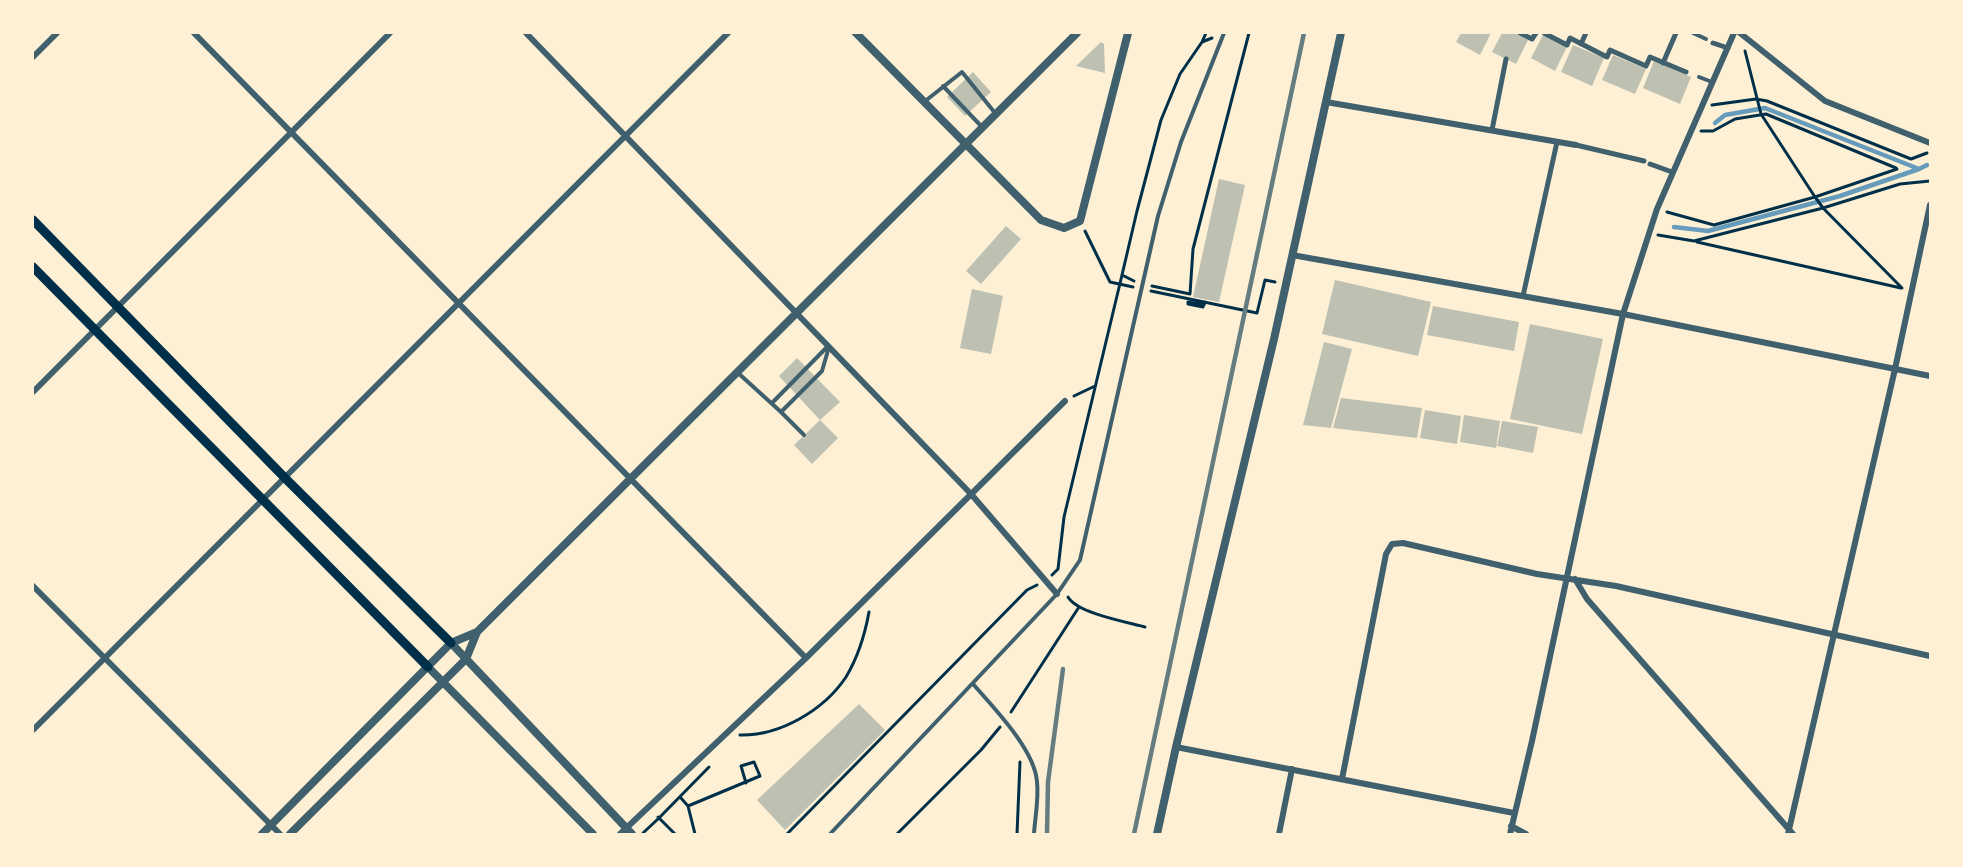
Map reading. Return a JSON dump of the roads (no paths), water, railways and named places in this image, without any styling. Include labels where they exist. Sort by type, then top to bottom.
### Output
[{"type":"main road","points":[[33,220],[285,478],[451,643]]},
{"type":"main road","points":[[33,267],[428,667]]},
{"type":"street","points":[[33,57],[57,33]]},
{"type":"street","points":[[194,33],[806,658]]},
{"type":"street","points":[[33,392],[390,33]]},
{"type":"street","points":[[526,33],[971,494],[1045,582],[1058,594]]},
{"type":"street","points":[[33,730],[728,33]]},
{"type":"street","points":[[856,33],[1041,220],[1064,228],[1080,221],[1128,33]]},
{"type":"street","points":[[262,834],[451,643],[477,632],[1077,33]]},
{"type":"street","points":[[1157,834],[1271,351],[1341,33]]},
{"type":"street","points":[[1519,34],[1532,39],[1536,33]]},
{"type":"street","points":[[1544,33],[1567,45],[1570,38],[1607,57],[1610,50],[1646,66],[1650,57],[1686,72]]},
{"type":"street","points":[[1581,44],[1586,33]]},
{"type":"street","points":[[1663,63],[1676,33]]},
{"type":"street","points":[[1510,834],[1623,314],[1657,209],[1734,33]]},
{"type":"street","points":[[1740,33],[1824,101],[1930,143]]},
{"type":"street","points":[[1713,43],[1728,48]]},
{"type":"street","points":[[1492,130],[1506,59]]},
{"type":"street","points":[[1326,102],[1575,145],[1644,161]]},
{"type":"street","points":[[1523,296],[1557,142]]},
{"type":"street","points":[[1650,164],[1672,172]]},
{"type":"street","points":[[1790,833],[1930,205]]},
{"type":"street","points":[[1292,255],[1623,314],[1930,376]]},
{"type":"street","points":[[451,643],[626,832],[806,658],[1065,401]]},
{"type":"street","points":[[1342,779],[1386,554],[1392,544],[1403,543],[1537,574],[1616,586],[1930,656]]},
{"type":"street","points":[[1575,579],[1587,599],[1790,833]]},
{"type":"street","points":[[33,586],[280,834]]},
{"type":"street","points":[[290,834],[466,659],[477,632]]},
{"type":"street","points":[[428,667],[593,834]]},
{"type":"street","points":[[1176,747],[1514,813]]},
{"type":"street","points":[[1279,834],[1292,769]]},
{"type":"street","points":[[1511,826],[1526,834]]},
{"type":"lane","points":[[830,834],[1058,594],[1080,560],[1158,216],[1181,142],[1223,33]]},
{"type":"lane","points":[[1693,33],[1706,39]]},
{"type":"lane","points":[[924,102],[962,72],[996,114]]},
{"type":"lane","points":[[1699,77],[1713,82]]},
{"type":"lane","points":[[943,86],[982,128]]},
{"type":"lane","points":[[772,404],[829,345]]},
{"type":"lane","points":[[781,412],[822,371],[829,345]]},
{"type":"lane","points":[[736,372],[804,435]]},
{"type":"lane","points":[[973,684],[1021,742],[1037,780],[1034,834]]},
{"type":"waterway","points":[[1715,123],[1725,115],[1765,108],[1919,169]]},
{"type":"waterway","points":[[1674,227],[1708,231],[1840,196],[1927,165]]},
{"type":"railway","points":[[1134,834],[1304,33]]},
{"type":"railway","points":[[1047,834],[1048,782],[1063,669]]}]
